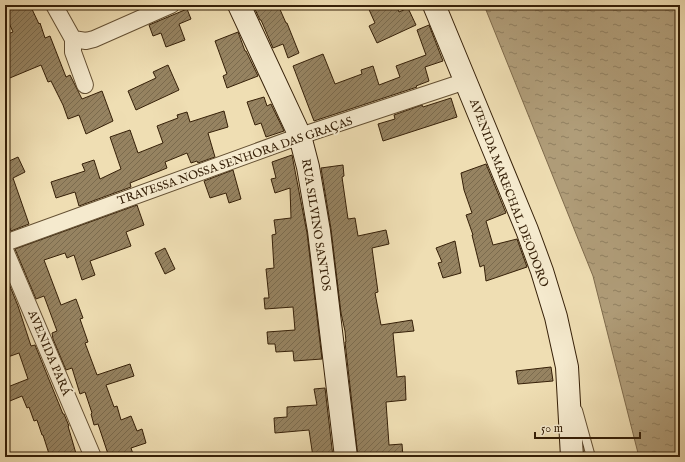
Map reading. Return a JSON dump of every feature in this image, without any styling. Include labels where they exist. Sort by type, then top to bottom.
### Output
[{"type":"street","points":[[54,5],[73,39],[73,52],[85,84]]},
{"type":"street","points":[[73,39],[86,41],[94,39],[171,5]]},
{"type":"street","name":"RUA SILVINO SANTOS","points":[[239,5],[300,136],[308,168],[319,231],[346,457]]},
{"type":"street","name":"AVENIDA MARECHAL DEODORO","points":[[434,5],[527,230],[542,271],[556,317],[567,366],[572,457]]},
{"type":"street","name":"TRAVESSA NOSSA SENHORA DAS GRAÇAS","points":[[5,243],[300,136],[466,81]]},
{"type":"street","name":"AVENIDA PARÁ","points":[[5,250],[92,457]]},
{"type":"lane","points":[[567,366],[591,457]]},
{"type":"water","points":[[484,5],[680,5],[680,457],[639,457],[593,276]]},
{"type":"building","points":[[5,5],[30,5],[39,24],[40,23],[45,38],[50,36],[66,77],[70,75],[82,99],[102,91],[113,121],[86,134],[79,115],[68,119],[51,81],[48,82],[41,65],[5,80],[5,35],[13,32],[5,14]]},
{"type":"building","points":[[253,5],[278,5],[299,53],[288,58],[283,44],[273,48]]},
{"type":"building","points":[[367,5],[396,5],[399,12],[408,8],[416,25],[377,43],[369,26],[375,23]]},
{"type":"building","points":[[187,9],[191,19],[179,24],[185,40],[166,47],[161,33],[153,36],[149,25]]},
{"type":"building","points":[[429,25],[443,61],[425,67],[429,81],[416,86],[417,87],[314,121],[293,66],[323,54],[335,84],[362,74],[361,70],[373,66],[379,85],[400,77],[396,66],[426,55],[417,30]]},
{"type":"building","points":[[238,32],[245,51],[258,76],[227,88],[223,76],[227,74],[215,41]]},
{"type":"building","points":[[168,65],[179,90],[136,110],[128,91],[156,78],[153,72]]},
{"type":"building","points":[[264,97],[267,106],[271,104],[284,131],[266,137],[261,123],[255,125],[247,102]]},
{"type":"building","points":[[451,98],[457,117],[383,141],[378,124],[395,119],[394,115],[422,105],[423,107]]},
{"type":"building","points":[[224,111],[228,127],[208,133],[215,157],[198,163],[197,161],[191,163],[187,153],[165,162],[167,168],[130,183],[131,187],[79,206],[75,192],[56,198],[51,182],[85,171],[82,164],[94,160],[100,179],[121,169],[110,137],[130,130],[138,153],[163,143],[157,126],[178,118],[177,115],[187,112],[190,122]]},
{"type":"building","points":[[292,155],[307,233],[322,359],[294,361],[293,351],[276,352],[275,344],[268,344],[267,332],[295,330],[293,307],[265,309],[264,298],[269,298],[266,269],[274,268],[272,235],[276,234],[274,220],[291,218],[290,188],[275,193],[271,179],[276,178],[272,162]]},
{"type":"building","points":[[18,157],[25,172],[13,178],[29,224],[11,231],[5,216],[5,159],[7,162]]},
{"type":"building","points":[[486,164],[506,213],[486,221],[493,245],[517,239],[527,267],[486,281],[484,265],[480,267],[473,235],[466,215],[472,213],[464,190],[461,173]]},
{"type":"building","points":[[343,165],[344,176],[342,177],[348,219],[355,218],[358,236],[386,230],[389,244],[372,248],[378,292],[375,293],[381,325],[412,320],[414,331],[393,333],[397,377],[405,376],[406,400],[386,402],[389,445],[402,444],[403,457],[358,457],[345,331],[341,313],[331,229],[321,168]]},
{"type":"building","points":[[233,170],[241,199],[229,203],[226,193],[210,198],[204,181]]},
{"type":"building","points":[[137,205],[144,225],[126,232],[131,246],[90,261],[95,275],[82,280],[74,255],[67,258],[65,253],[44,260],[61,305],[76,299],[83,318],[80,319],[88,342],[85,343],[97,375],[130,364],[134,376],[106,385],[114,407],[117,406],[121,420],[131,416],[137,431],[142,429],[146,443],[131,448],[134,457],[109,457],[98,424],[94,425],[92,413],[85,392],[80,394],[72,368],[66,370],[53,339],[52,333],[57,331],[44,296],[36,299],[15,249]]},
{"type":"building","points":[[455,241],[461,273],[443,278],[438,263],[442,262],[436,248]]},
{"type":"building","points":[[165,248],[175,269],[165,274],[155,253]]},
{"type":"building","points":[[5,274],[18,306],[31,346],[35,345],[69,426],[77,457],[50,457],[37,420],[34,421],[29,407],[27,408],[22,396],[5,403],[5,388],[28,379],[19,353],[5,358]]},
{"type":"building","points":[[551,367],[553,381],[518,384],[516,371]]},
{"type":"building","points":[[325,388],[333,457],[313,457],[309,430],[275,433],[274,418],[287,417],[287,407],[317,405],[314,389]]}]
